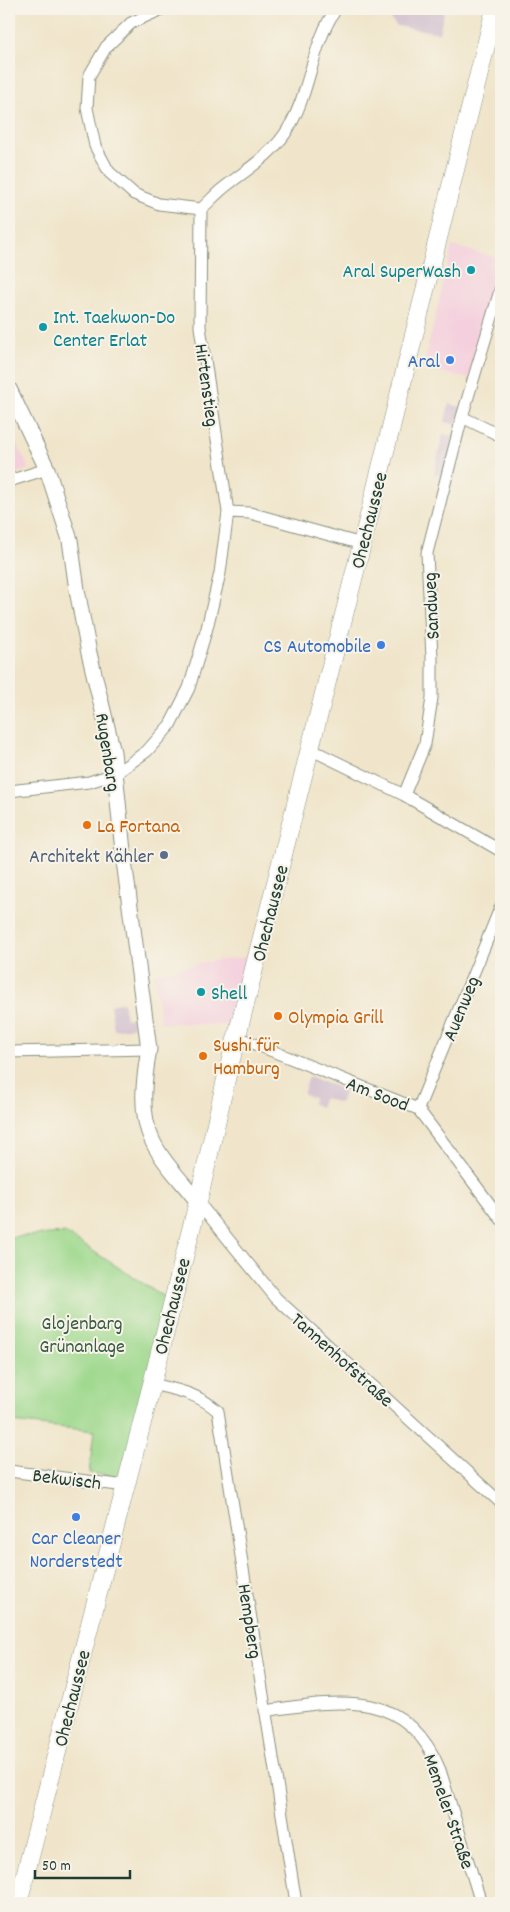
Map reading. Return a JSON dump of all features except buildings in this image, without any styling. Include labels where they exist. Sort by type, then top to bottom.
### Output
[{"type":"main road","name":"Ohechaussee","points":[[18,1903],[198,1202],[237,1037],[495,9]]},
{"type":"street","points":[[162,9],[131,23],[106,47],[89,76],[87,108],[95,146],[108,172],[134,194],[159,204],[202,209],[221,190],[264,157],[288,130],[301,102],[327,22],[336,9]]},
{"type":"street","name":"Hirtenstieg","points":[[9,791],[90,782],[115,774],[153,745],[170,725],[189,688],[207,628],[220,573],[228,512],[200,327],[202,209]]},
{"type":"street","name":"Sandweg","points":[[404,795],[425,744],[432,698],[427,553],[462,417],[501,287]]},
{"type":"street","name":"Rugenbarg","points":[[9,389],[28,425],[47,468],[70,540],[87,644],[113,752],[124,861],[149,1049],[144,1080],[146,1120],[152,1140],[198,1202]]},
{"type":"street","points":[[462,417],[501,436]]},
{"type":"street","points":[[9,481],[47,468]]},
{"type":"street","points":[[228,512],[250,513],[362,544]]},
{"type":"street","points":[[310,749],[404,795],[501,851]]},
{"type":"street","name":"Auenweg","points":[[418,1109],[501,906]]},
{"type":"street","name":"Am Sood","points":[[237,1037],[418,1109],[501,1219]]},
{"type":"street","points":[[9,1052],[149,1049]]},
{"type":"street","name":"Tannenhofstraße","points":[[198,1202],[276,1298],[501,1503]]},
{"type":"street","name":"Hempberg","points":[[152,1384],[194,1394],[207,1401],[218,1411],[296,1903]]},
{"type":"street","name":"Bekwisch","points":[[9,1471],[126,1486]]},
{"type":"street","name":"Memeler Straße","points":[[265,1711],[311,1704],[361,1703],[378,1707],[401,1718],[418,1733],[432,1750],[440,1770],[481,1903]]},
{"type":"shaded area","points":[[394,9],[445,9],[439,33],[397,26],[391,20]]},
{"type":"shaded area","name":"Aral","points":[[452,246],[499,258],[470,379],[423,368]]},
{"type":"shaded area","points":[[449,404],[461,407],[457,425],[445,422]]},
{"type":"shaded area","points":[[9,428],[29,469],[9,475]]},
{"type":"shaded area","points":[[443,434],[454,436],[445,477],[434,474]]},
{"type":"shaded area","name":"Shell","points":[[246,957],[229,1025],[161,1023],[153,974],[205,962]]},
{"type":"shaded area","points":[[123,1002],[126,1019],[132,1018],[133,1027],[114,1030],[110,1005]]},
{"type":"shaded area","points":[[309,1077],[345,1090],[340,1103],[324,1098],[320,1107],[312,1104],[314,1098],[303,1094]]},
{"type":"green space","name":"Glojenbarg Grünanlage","points":[[65,1233],[167,1299],[121,1477],[89,1473],[94,1431],[12,1422],[9,1447],[9,1237]]},
{"type":"place","name":"Aral SuperWash","points":[[471,270]]},
{"type":"place","name":"Int. Taekwon-Do Center Erlat","points":[[43,327]]},
{"type":"place","name":"Aral","points":[[450,360]]},
{"type":"place","name":"CS Automobile","points":[[381,645]]},
{"type":"place","name":"La Fortana","points":[[87,825]]},
{"type":"place","name":"Architekt Kähler","points":[[164,855]]},
{"type":"place","name":"Shell","points":[[201,992]]},
{"type":"place","name":"Olympia Grill","points":[[278,1016]]},
{"type":"place","name":"Sushi für Hamburg","points":[[203,1056]]},
{"type":"place","name":"Car Cleaner Norderstedt","points":[[76,1517]]}]
